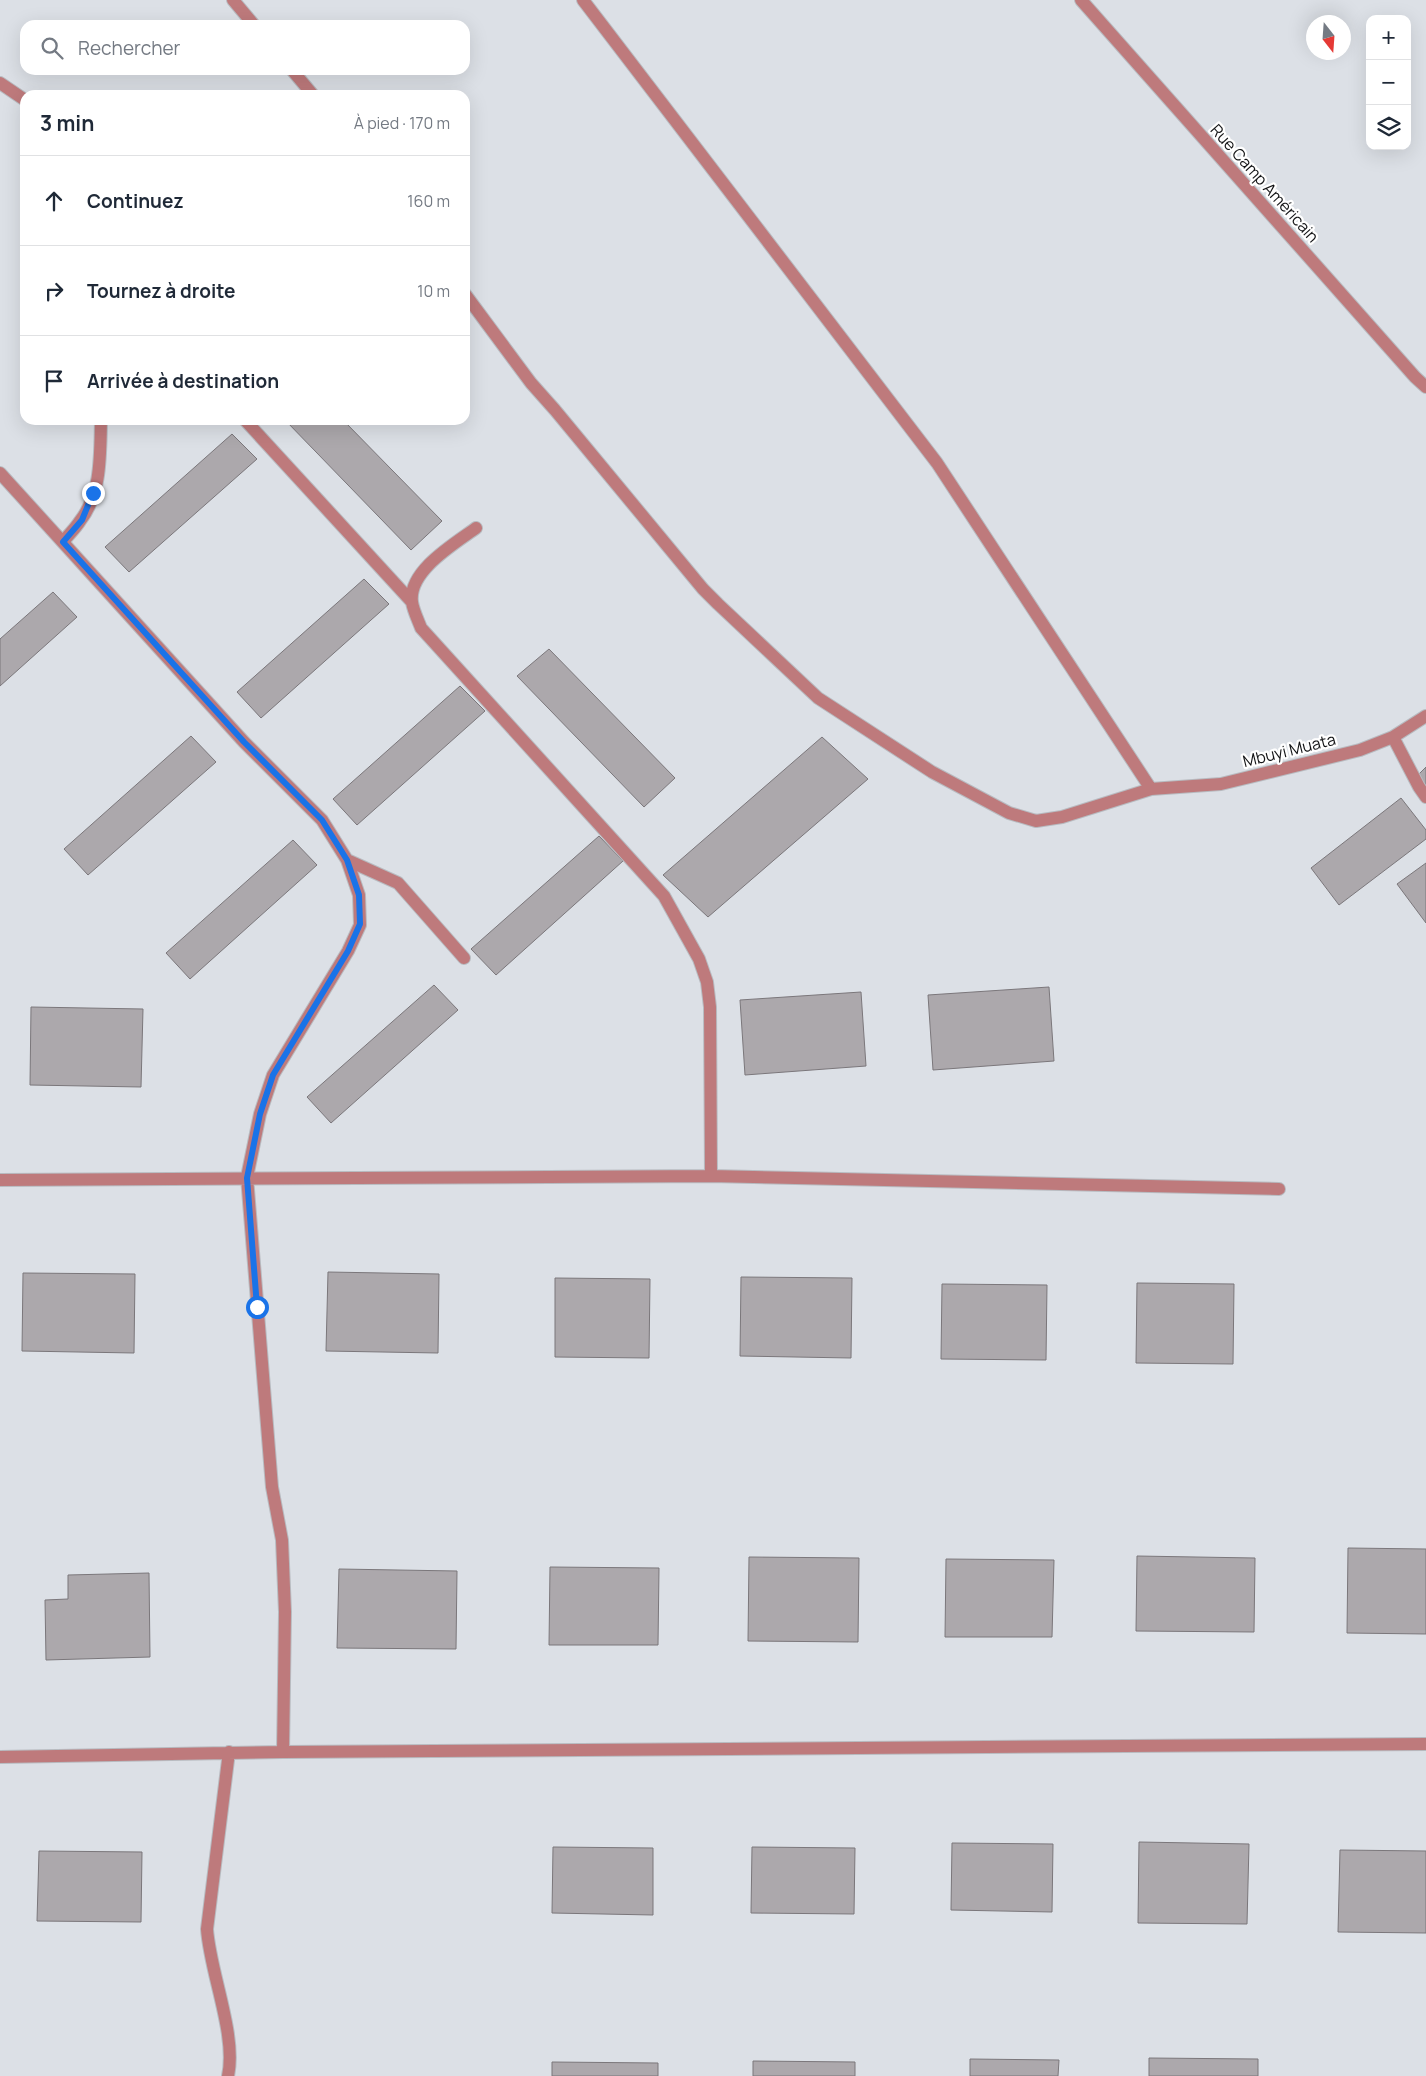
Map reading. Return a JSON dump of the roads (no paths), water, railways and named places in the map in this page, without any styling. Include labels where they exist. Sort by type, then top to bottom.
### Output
[{"type":"street","points":[[233,0],[250,20]]},
{"type":"street","points":[[583,0],[938,463],[1151,789]]},
{"type":"street","name":"Rue Camp Américain","points":[[1081,0],[1414,377],[1426,387]]},
{"type":"street","points":[[296,75],[309,90]]},
{"type":"street","points":[[0,83],[20,97]]},
{"type":"street","name":"Mbuyi Muata","points":[[470,301],[531,383],[703,589],[818,698],[932,772],[1009,813],[1036,820],[1062,817],[1151,789],[1222,784],[1360,750],[1393,737],[1426,716]]},
{"type":"street","points":[[63,542],[82,520],[93,493],[100,470],[102,425]]},
{"type":"street","points":[[250,425],[411,601],[421,628],[664,896],[699,959],[706,982],[710,1008],[711,1176]]},
{"type":"street","points":[[0,473],[244,742],[322,820],[347,860],[359,895],[360,924],[348,951],[273,1075],[260,1114],[247,1178],[272,1487],[282,1540],[285,1612],[283,1752]]},
{"type":"street","points":[[411,601],[416,579],[439,555],[476,528]]},
{"type":"street","points":[[1393,737],[1418,787],[1426,797]]},
{"type":"street","points":[[347,860],[398,883],[464,958]]},
{"type":"street","points":[[0,1180],[711,1176],[1279,1189]]},
{"type":"street","points":[[0,1757],[229,1752],[1426,1744]]},
{"type":"street","points":[[228,2076],[230,2065],[228,2038],[208,1949],[207,1928],[229,1752]]}]
